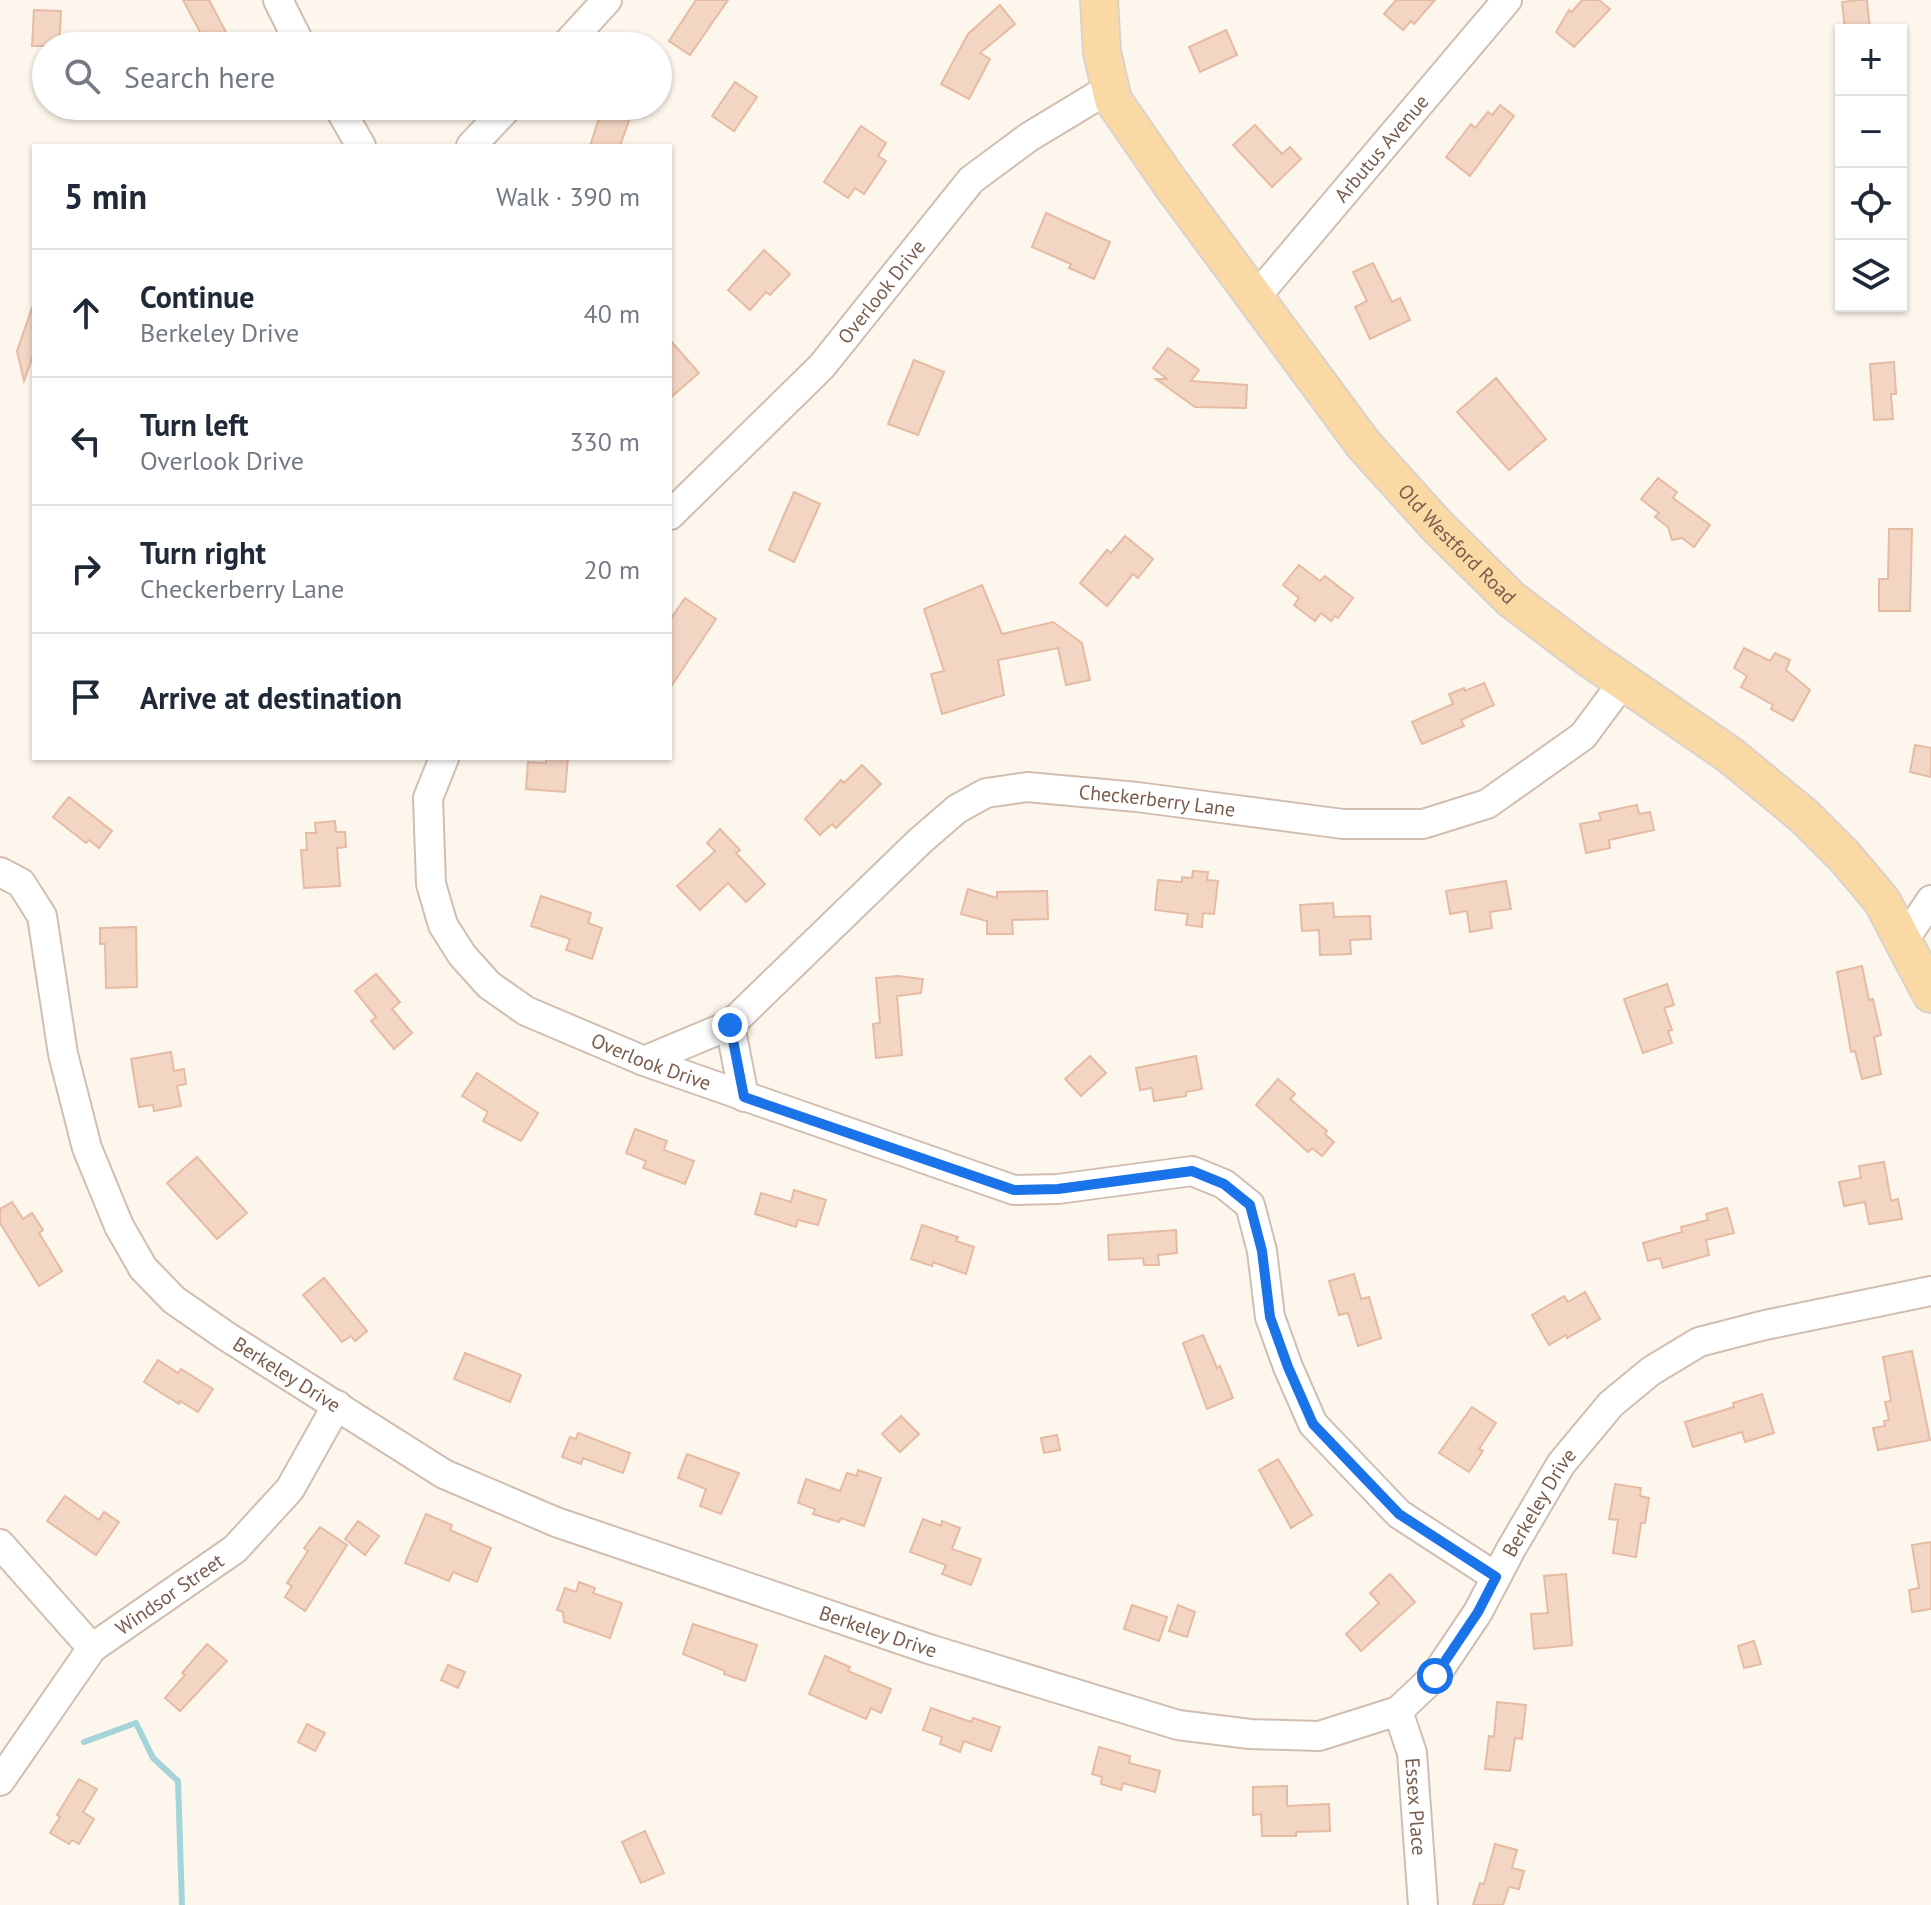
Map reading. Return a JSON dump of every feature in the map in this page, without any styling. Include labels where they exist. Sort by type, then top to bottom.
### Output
[{"type":"main road","name":"Old Westford Road","points":[[1099,0],[1102,52],[1113,100],[1364,445],[1438,527],[1511,599],[1623,682],[1730,755],[1804,816],[1845,857],[1882,901],[1931,994]]},
{"type":"street","points":[[278,0],[294,32]]},
{"type":"street","points":[[578,32],[607,0]]},
{"type":"street","name":"Arbutus Avenue","points":[[1255,298],[1507,0]]},
{"type":"street","name":"Overlook Drive","points":[[672,513],[822,366],[971,180],[1029,137],[1110,88]]},
{"type":"street","points":[[346,120],[360,144]]},
{"type":"street","points":[[473,144],[496,120]]},
{"type":"street","name":"Checkerberry Lane","points":[[644,1061],[730,1025],[920,841],[957,809],[986,793],[1027,787],[1137,797],[1343,824],[1423,824],[1487,804],[1583,736],[1623,682]]},
{"type":"street","name":"Overlook Drive","points":[[443,760],[428,798],[431,884],[443,925],[462,955],[489,985],[526,1011],[644,1061],[1014,1190],[1058,1189],[1192,1171],[1224,1184],[1250,1205],[1262,1251],[1270,1317],[1313,1424],[1399,1514],[1496,1577]]},
{"type":"street","name":"Berkeley Drive","points":[[0,872],[21,883],[42,916],[63,1054],[87,1148],[119,1226],[143,1268],[174,1300],[444,1474],[556,1522],[929,1649],[1178,1725],[1250,1734],[1319,1736],[1398,1711],[1435,1676],[1478,1612],[1561,1464],[1611,1404],[1651,1371],[1699,1342],[1779,1321],[1931,1291]]},
{"type":"street","points":[[1904,940],[1931,900]]},
{"type":"street","points":[[730,1025],[744,1097]]},
{"type":"street","name":"Windsor Street","points":[[0,1781],[92,1648],[235,1549],[290,1489],[337,1405]]},
{"type":"street","points":[[0,1544],[92,1648]]},
{"type":"street","name":"Essex Place","points":[[1398,1711],[1412,1753],[1423,1905]]},
{"type":"building","points":[[183,0],[209,0],[226,32],[200,32]]},
{"type":"building","points":[[696,0],[728,0],[690,55],[672,43],[672,36]]},
{"type":"building","points":[[1396,0],[1435,0],[1414,24],[1411,21],[1403,30],[1384,14]]},
{"type":"building","points":[[1582,0],[1599,0],[1610,9],[1574,47],[1556,32],[1569,10],[1572,12]]},
{"type":"building","points":[[1867,0],[1869,24],[1844,24],[1842,2]]},
{"type":"building","points":[[1000,5],[1015,24],[980,53],[990,59],[969,99],[941,84],[968,34]]},
{"type":"building","points":[[34,10],[61,11],[60,32],[33,32]]},
{"type":"building","points":[[1226,30],[1237,55],[1200,72],[1189,47]]},
{"type":"building","points":[[735,82],[757,97],[734,131],[712,116]]},
{"type":"building","points":[[1500,105],[1514,116],[1470,176],[1446,157],[1471,124],[1475,128],[1488,112],[1492,115]]},
{"type":"building","points":[[598,120],[629,120],[621,144],[591,144]]},
{"type":"building","points":[[1255,125],[1282,154],[1290,147],[1301,159],[1272,187],[1233,145]]},
{"type":"building","points":[[861,126],[886,143],[878,156],[886,161],[864,194],[855,188],[848,198],[824,182]]},
{"type":"building","points":[[1046,213],[1110,242],[1094,279],[1069,268],[1071,264],[1032,247]]},
{"type":"building","points":[[764,250],[790,274],[770,295],[766,292],[750,310],[728,290]]},
{"type":"building","points":[[1373,263],[1392,302],[1400,298],[1410,320],[1370,339],[1355,307],[1367,301],[1353,272]]},
{"type":"building","points":[[32,308],[32,359],[24,381],[17,351]]},
{"type":"building","points":[[672,342],[699,373],[672,396]]},
{"type":"building","points":[[1168,348],[1199,370],[1191,381],[1247,385],[1246,408],[1195,407],[1156,379],[1167,379],[1153,368]]},
{"type":"building","points":[[914,360],[944,372],[918,435],[888,424]]},
{"type":"building","points":[[1894,362],[1896,394],[1891,394],[1893,419],[1874,420],[1870,364]]},
{"type":"building","points":[[1496,378],[1546,439],[1509,470],[1457,412]]},
{"type":"building","points":[[1658,478],[1677,492],[1673,498],[1710,525],[1694,547],[1682,538],[1672,540],[1668,527],[1655,517],[1659,513],[1641,499]]},
{"type":"building","points":[[794,492],[820,504],[794,562],[769,550]]},
{"type":"building","points":[[1889,529],[1912,529],[1910,611],[1879,611],[1879,579],[1888,579]]},
{"type":"building","points":[[1125,536],[1153,559],[1138,578],[1133,574],[1107,606],[1080,583],[1107,550],[1111,553]]},
{"type":"building","points":[[1299,565],[1320,581],[1325,576],[1353,598],[1338,618],[1335,616],[1331,621],[1321,613],[1315,621],[1294,605],[1299,598],[1283,585]]},
{"type":"building","points":[[982,585],[1002,634],[1053,622],[1082,643],[1090,680],[1066,685],[1058,648],[998,660],[1004,695],[942,714],[931,674],[944,671],[924,609]]},
{"type":"building","points":[[685,598],[716,619],[672,685],[672,617]]},
{"type":"building","points":[[1744,648],[1770,661],[1775,653],[1790,660],[1786,670],[1810,690],[1793,721],[1771,709],[1773,705],[1741,687],[1747,676],[1734,668]]},
{"type":"building","points":[[1484,683],[1494,705],[1461,720],[1464,726],[1422,744],[1412,722],[1453,704],[1449,694]]},
{"type":"building","points":[[1915,745],[1931,748],[1931,777],[1910,772]]},
{"type":"building","points":[[546,760],[568,760],[565,792],[526,789],[528,762],[546,763]]},
{"type":"building","points":[[862,765],[881,784],[836,828],[832,824],[820,835],[805,819],[841,780],[844,783]]},
{"type":"building","points":[[69,797],[112,831],[99,848],[89,840],[86,843],[53,817]]},
{"type":"building","points":[[1637,805],[1639,814],[1650,812],[1654,830],[1609,840],[1610,848],[1586,853],[1580,824],[1601,820],[1599,813]]},
{"type":"building","points":[[335,821],[336,832],[345,832],[346,847],[337,848],[340,886],[304,888],[301,850],[307,850],[306,833],[316,833],[315,823]]},
{"type":"building","points":[[720,829],[740,850],[736,853],[765,884],[746,902],[728,883],[700,910],[677,886],[715,851],[707,843]]},
{"type":"building","points":[[1193,871],[1208,872],[1207,880],[1218,881],[1214,914],[1203,913],[1202,927],[1186,925],[1188,914],[1155,910],[1158,880],[1182,882],[1182,877],[1192,878]]},
{"type":"building","points":[[1506,881],[1511,909],[1490,912],[1492,928],[1470,932],[1467,911],[1450,914],[1446,891]]},
{"type":"building","points":[[968,889],[997,898],[997,892],[1047,891],[1048,919],[1012,920],[1013,934],[987,934],[987,921],[961,914]]},
{"type":"building","points":[[541,896],[591,913],[588,923],[602,928],[592,959],[566,950],[570,939],[531,926]]},
{"type":"building","points":[[1333,903],[1334,917],[1370,916],[1371,939],[1350,940],[1351,954],[1320,955],[1319,930],[1302,931],[1300,905]]},
{"type":"building","points":[[136,927],[137,987],[106,988],[105,944],[100,944],[100,928]]},
{"type":"building","points":[[1862,966],[1881,1035],[1874,1037],[1881,1074],[1862,1079],[1855,1051],[1851,1052],[1837,972]]},
{"type":"building","points":[[376,974],[400,1002],[392,1009],[412,1033],[394,1049],[371,1021],[376,1017],[355,991]]},
{"type":"building","points":[[898,976],[923,979],[921,993],[897,996],[902,1055],[876,1058],[873,1024],[880,1023],[876,978]]},
{"type":"building","points":[[1667,984],[1674,1005],[1664,1008],[1672,1030],[1668,1031],[1672,1043],[1643,1053],[1624,999]]},
{"type":"building","points":[[171,1052],[174,1071],[184,1069],[186,1084],[177,1086],[181,1106],[154,1111],[153,1105],[139,1107],[131,1059]]},
{"type":"building","points":[[1090,1056],[1106,1073],[1081,1096],[1065,1079]]},
{"type":"building","points":[[1196,1056],[1202,1089],[1186,1092],[1186,1096],[1154,1101],[1152,1088],[1140,1090],[1136,1068]]},
{"type":"building","points":[[477,1073],[538,1113],[521,1141],[483,1121],[488,1112],[462,1096]]},
{"type":"building","points":[[1278,1079],[1295,1094],[1290,1099],[1327,1131],[1325,1134],[1334,1142],[1322,1156],[1312,1148],[1308,1152],[1256,1105]]},
{"type":"building","points":[[635,1129],[667,1141],[664,1150],[694,1161],[685,1184],[643,1168],[646,1161],[626,1153]]},
{"type":"building","points":[[197,1157],[247,1213],[217,1239],[167,1183]]},
{"type":"building","points":[[1884,1162],[1891,1201],[1898,1199],[1902,1219],[1869,1224],[1865,1202],[1844,1206],[1839,1182],[1861,1178],[1859,1166]]},
{"type":"building","points":[[794,1190],[826,1200],[818,1225],[798,1220],[796,1227],[755,1214],[761,1193],[791,1202]]},
{"type":"building","points":[[12,1202],[23,1219],[32,1213],[43,1230],[39,1233],[62,1271],[39,1286],[0,1223],[0,1209]]},
{"type":"building","points":[[1727,1208],[1734,1233],[1706,1240],[1709,1255],[1663,1268],[1660,1258],[1648,1261],[1643,1243],[1682,1232],[1681,1227],[1708,1220],[1706,1214]]},
{"type":"building","points":[[922,1225],[958,1237],[956,1241],[974,1247],[966,1274],[933,1262],[932,1266],[911,1259]]},
{"type":"building","points":[[1176,1230],[1177,1253],[1158,1255],[1159,1265],[1144,1265],[1143,1258],[1109,1260],[1108,1235]]},
{"type":"building","points":[[1354,1274],[1361,1299],[1369,1297],[1381,1338],[1358,1346],[1348,1313],[1339,1315],[1329,1281]]},
{"type":"building","points":[[324,1278],[367,1331],[355,1341],[351,1336],[342,1342],[303,1295]]},
{"type":"building","points":[[1585,1292],[1600,1319],[1549,1345],[1532,1315],[1564,1296],[1568,1302]]},
{"type":"building","points":[[1203,1335],[1233,1398],[1207,1409],[1183,1343]]},
{"type":"building","points":[[1912,1351],[1930,1440],[1878,1450],[1873,1428],[1885,1426],[1884,1421],[1889,1420],[1885,1402],[1891,1401],[1883,1357]]},
{"type":"building","points":[[465,1353],[521,1375],[510,1402],[454,1379]]},
{"type":"building","points":[[158,1360],[178,1373],[181,1369],[213,1389],[198,1412],[144,1382]]},
{"type":"building","points":[[1762,1394],[1774,1433],[1745,1442],[1742,1432],[1693,1447],[1685,1422],[1734,1407],[1733,1403]]},
{"type":"building","points":[[1472,1407],[1496,1423],[1469,1472],[1439,1453]]},
{"type":"building","points":[[901,1416],[919,1434],[900,1452],[882,1434]]},
{"type":"building","points":[[578,1433],[630,1453],[623,1473],[583,1458],[581,1464],[562,1457],[570,1437],[576,1439]]},
{"type":"building","points":[[1057,1435],[1060,1450],[1044,1453],[1041,1438]]},
{"type":"building","points":[[687,1454],[739,1473],[721,1514],[700,1506],[706,1489],[678,1478]]},
{"type":"building","points":[[1278,1459],[1312,1515],[1291,1528],[1259,1470]]},
{"type":"building","points":[[858,1470],[881,1478],[864,1526],[841,1518],[839,1522],[813,1514],[815,1509],[798,1503],[806,1479],[840,1491],[847,1473],[857,1476]]},
{"type":"building","points":[[1615,1484],[1641,1488],[1640,1496],[1649,1498],[1645,1523],[1641,1523],[1636,1557],[1613,1553],[1618,1520],[1609,1519]]},
{"type":"building","points":[[65,1496],[99,1520],[104,1512],[119,1522],[96,1555],[47,1521]]},
{"type":"building","points":[[426,1514],[452,1525],[450,1530],[491,1548],[477,1582],[453,1572],[449,1581],[405,1563]]},
{"type":"building","points":[[923,1519],[941,1526],[942,1521],[960,1528],[952,1549],[981,1559],[971,1585],[942,1574],[946,1565],[910,1552]]},
{"type":"building","points":[[358,1521],[379,1536],[365,1555],[345,1539]]},
{"type":"building","points":[[320,1527],[347,1545],[305,1611],[285,1597],[292,1586],[287,1583],[308,1551],[304,1548]]},
{"type":"building","points":[[1931,1542],[1931,1609],[1912,1612],[1909,1590],[1919,1588],[1912,1545]]},
{"type":"building","points":[[1390,1574],[1415,1602],[1361,1651],[1346,1634],[1379,1603],[1370,1593]]},
{"type":"building","points":[[1566,1574],[1572,1645],[1534,1649],[1531,1614],[1548,1613],[1544,1576]]},
{"type":"building","points":[[579,1582],[595,1588],[593,1593],[622,1603],[610,1638],[564,1622],[563,1612],[557,1610],[565,1588],[576,1592]]},
{"type":"building","points":[[1132,1605],[1167,1617],[1159,1641],[1124,1629]]},
{"type":"building","points":[[1178,1605],[1195,1612],[1187,1637],[1169,1631]]},
{"type":"building","points":[[693,1624],[757,1645],[745,1681],[683,1654]]},
{"type":"building","points":[[1754,1641],[1761,1664],[1744,1668],[1738,1646]]},
{"type":"building","points":[[207,1644],[227,1661],[180,1711],[165,1698]]},
{"type":"building","points":[[825,1656],[850,1667],[848,1671],[891,1689],[881,1713],[871,1708],[866,1719],[809,1694]]},
{"type":"building","points":[[448,1665],[465,1672],[458,1688],[441,1680]]},
{"type":"building","points":[[1497,1702],[1526,1705],[1522,1739],[1515,1738],[1510,1771],[1485,1769],[1489,1736],[1494,1737]]},
{"type":"building","points":[[931,1708],[971,1722],[973,1718],[1000,1727],[991,1751],[964,1741],[960,1752],[940,1744],[942,1737],[923,1730]]},
{"type":"building","points":[[307,1724],[325,1733],[315,1751],[298,1742]]},
{"type":"building","points":[[1099,1747],[1130,1756],[1129,1763],[1160,1771],[1155,1792],[1123,1783],[1121,1790],[1101,1784],[1102,1777],[1092,1774]]},
{"type":"building","points":[[79,1779],[97,1789],[83,1812],[94,1819],[79,1844],[72,1840],[69,1844],[50,1833]]},
{"type":"building","points":[[1287,1786],[1287,1806],[1329,1804],[1330,1831],[1296,1832],[1296,1836],[1262,1836],[1261,1814],[1253,1815],[1253,1787]]},
{"type":"building","points":[[645,1831],[664,1873],[641,1883],[622,1842]]},
{"type":"building","points":[[1495,1844],[1517,1850],[1512,1868],[1524,1871],[1519,1889],[1509,1887],[1503,1905],[1473,1905],[1480,1883],[1484,1884]]},
{"type":"waterway","points":[[84,1742],[136,1723],[153,1758],[178,1781],[182,1905]]},
{"type":"route","points":[[730,1025],[744,1097],[927,1161],[1014,1190],[1058,1189],[1192,1171],[1224,1184],[1250,1205],[1262,1251],[1270,1317],[1313,1424],[1399,1514],[1496,1577],[1478,1612],[1435,1676]]}]
